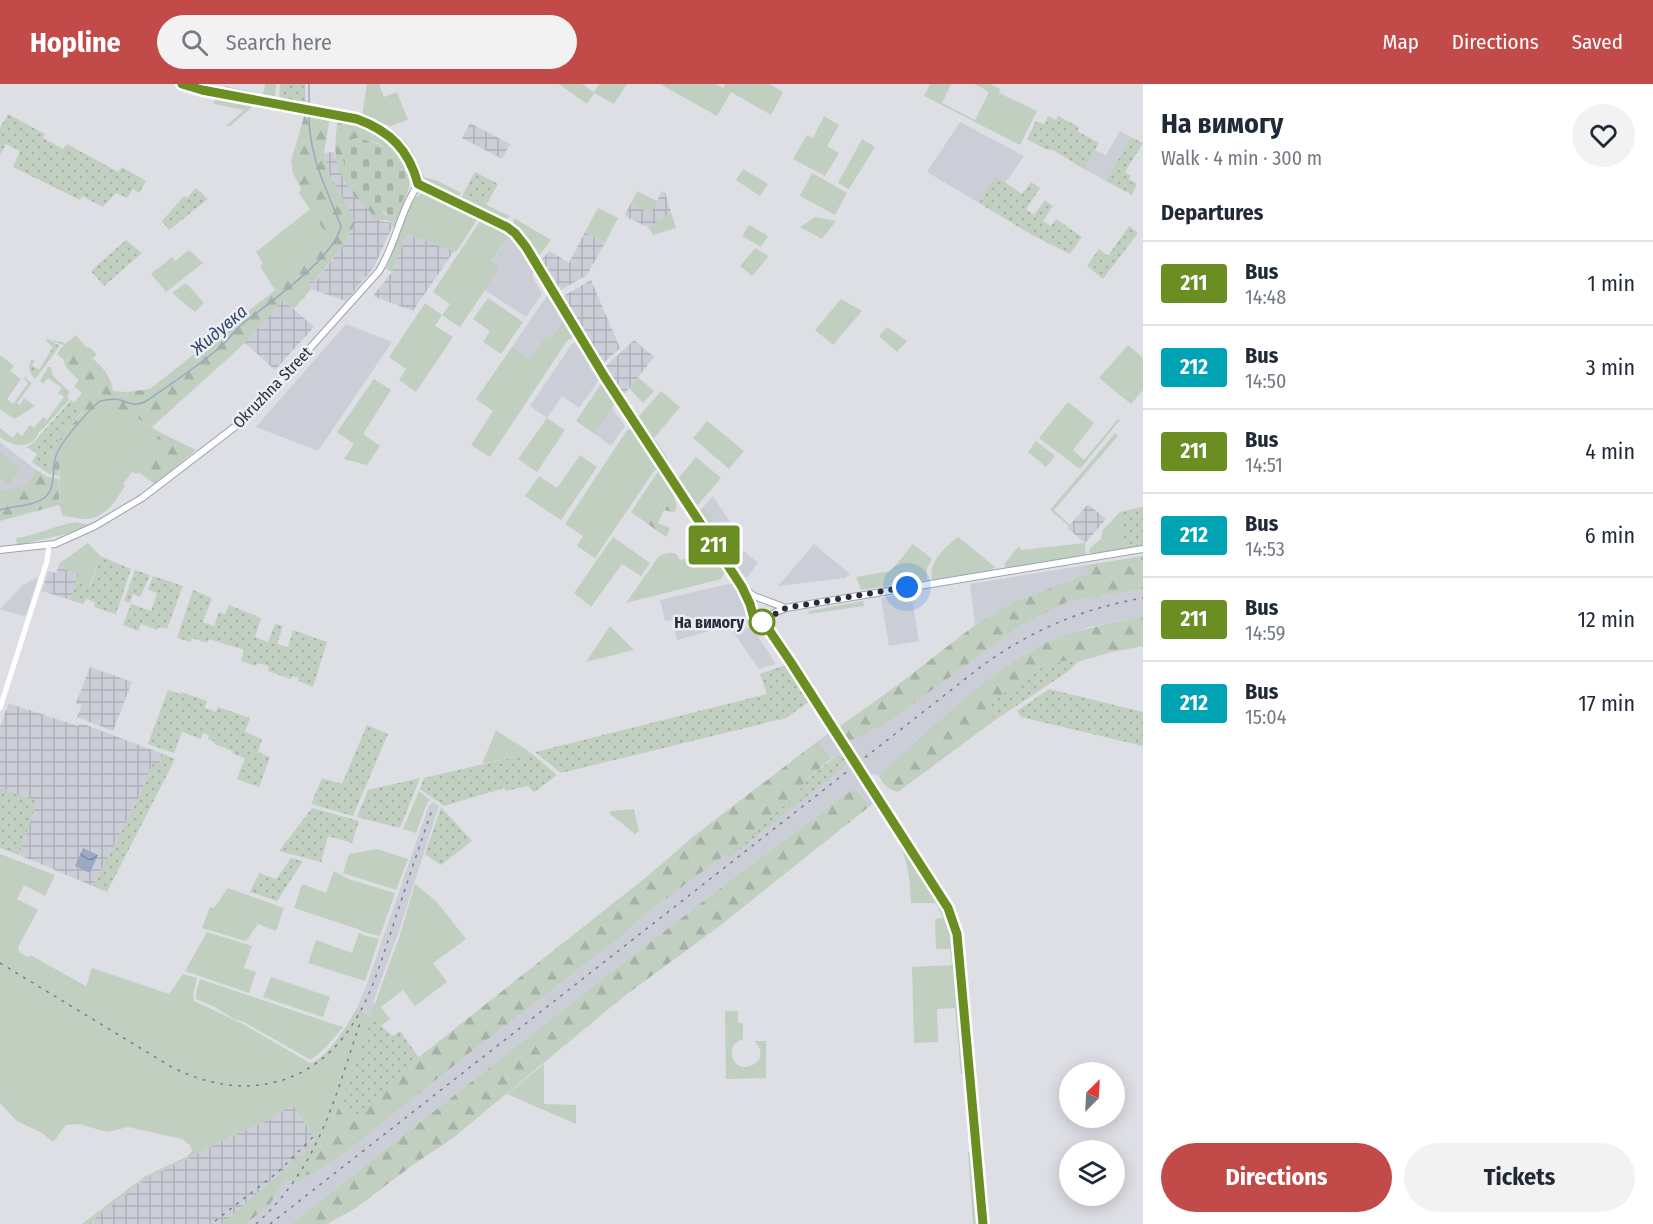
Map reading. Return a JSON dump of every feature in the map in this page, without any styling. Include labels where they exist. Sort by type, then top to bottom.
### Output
[{"type":"main road","name":"Okruzhna Street","points":[[0,550],[55,544],[95,526],[142,498],[249,416],[379,271],[392,244],[406,204],[418,184]]},
{"type":"main road","points":[[418,184],[515,233],[536,263],[604,376],[742,587],[753,615],[759,620],[765,620],[786,608],[1143,549]]},
{"type":"main road","points":[[742,587],[754,596],[786,608]]},
{"type":"main road","points":[[752,609],[754,602],[762,598]]},
{"type":"main road","points":[[771,616],[772,604]]},
{"type":"street","points":[[182,84],[202,90],[357,119],[386,132],[407,157],[418,184]]},
{"type":"street","points":[[0,708],[47,561],[49,545]]},
{"type":"street","points":[[769,630],[771,616]]},
{"type":"street","points":[[759,620],[769,630],[954,920],[962,978],[983,1224]]},
{"type":"shaded area","points":[[960,122],[1024,156],[1006,182],[996,177],[979,203],[927,172]]},
{"type":"shaded area","points":[[470,123],[510,144],[502,159],[462,138]]},
{"type":"shaded area","points":[[1120,131],[1131,137],[1106,181],[1084,169],[1095,150],[1106,155]]},
{"type":"shaded area","points":[[334,152],[339,168],[354,195],[380,221],[394,223],[374,267],[346,301],[307,286],[310,280],[315,282],[356,224],[329,174],[324,153]]},
{"type":"shaded area","points":[[662,191],[665,192],[671,212],[649,228],[627,217],[625,214],[631,203],[651,213]]},
{"type":"shaded area","points":[[585,232],[605,243],[587,275],[561,290],[541,260],[550,251],[569,263]]},
{"type":"shaded area","points":[[407,234],[454,251],[413,311],[373,296],[392,272]]},
{"type":"shaded area","points":[[510,234],[535,271],[532,276],[542,294],[526,317],[485,290],[500,268],[491,262]]},
{"type":"shaded area","points":[[591,280],[620,348],[602,364],[560,298]]},
{"type":"shaded area","points":[[548,294],[564,319],[550,340],[545,337],[530,359],[512,347]]},
{"type":"shaded area","points":[[283,300],[314,327],[275,370],[245,343]]},
{"type":"shaded area","points":[[346,324],[392,342],[318,451],[256,427]]},
{"type":"shaded area","points":[[578,340],[601,377],[579,408],[562,396],[547,418],[530,406],[571,345]]},
{"type":"shaded area","points":[[634,340],[654,357],[622,397],[604,368]]},
{"type":"shaded area","points":[[612,408],[625,426],[611,446],[595,434]]},
{"type":"shaded area","points":[[0,442],[35,469],[33,478],[22,488],[0,491]]},
{"type":"shaded area","points":[[713,496],[741,539],[732,549],[703,507]]},
{"type":"shaded area","points":[[1088,504],[1106,519],[1085,543],[1067,528]]},
{"type":"shaded area","points":[[88,543],[100,556],[76,582],[70,600],[42,591],[48,571],[56,573],[59,564]]},
{"type":"shaded area","points":[[814,544],[850,574],[845,578],[778,586]]},
{"type":"shaded area","points":[[740,548],[758,563],[746,578],[732,558]]},
{"type":"shaded area","points":[[1087,565],[1089,574],[1014,602],[975,625],[970,584]]},
{"type":"shaded area","points":[[38,578],[26,615],[0,609],[23,585]]},
{"type":"shaded area","points":[[732,584],[745,604],[743,606],[747,617],[744,621],[677,640],[672,620],[665,621],[660,600]]},
{"type":"shaded area","points":[[1143,589],[1143,617],[1089,627],[1034,649],[993,676],[879,776],[875,774],[865,776],[845,744],[888,722],[1020,626],[1069,601]]},
{"type":"shaded area","points":[[911,593],[919,641],[889,646],[881,598]]},
{"type":"shaded area","points":[[752,627],[776,664],[759,669],[733,632]]},
{"type":"shaded area","points":[[90,667],[132,682],[113,731],[77,717],[82,705],[76,703]]},
{"type":"shaded area","points":[[8,703],[78,726],[79,724],[86,725],[163,754],[159,765],[153,763],[140,795],[93,886],[19,855],[37,801],[0,788],[0,727]]},
{"type":"shaded area","points":[[830,732],[875,802],[870,806],[857,789],[852,790],[606,976],[291,1224],[245,1224],[269,1206],[283,1182],[302,1181],[349,1150],[467,1055],[618,939],[648,912],[726,854],[729,858],[845,767],[839,754],[831,759],[818,741]]},
{"type":"shaded area","points":[[434,802],[439,806],[398,934],[373,1002],[375,1004],[370,1017],[357,1008],[429,805]]},
{"type":"shaded area","points":[[293,1105],[315,1139],[293,1162],[222,1224],[88,1224],[144,1180],[266,1121]]},
{"type":"green space","points":[[193,84],[225,86],[263,94],[265,84],[276,84],[275,100]]},
{"type":"green space","points":[[280,84],[305,84],[306,105],[279,100]]},
{"type":"green space","points":[[367,84],[379,84],[384,97],[397,92],[408,120],[390,126],[362,116]]},
{"type":"green space","points":[[559,84],[582,84],[594,92],[599,84],[627,84],[614,104],[594,93],[587,104]]},
{"type":"green space","points":[[660,84],[716,84],[723,88],[726,84],[770,84],[783,92],[771,115],[731,92],[717,116]]},
{"type":"green space","points":[[930,84],[951,84],[942,103],[975,120],[989,92],[975,84],[990,84],[1000,89],[999,93],[1037,111],[1020,145],[924,96]]},
{"type":"green space","points":[[202,93],[251,103],[253,106],[230,126],[226,126],[244,110],[214,104],[215,97]]},
{"type":"green space","points":[[305,113],[330,117],[324,153],[329,174],[356,223],[346,241],[314,282],[310,280],[308,286],[311,289],[294,309],[283,300],[245,343],[152,427],[129,413],[99,409],[60,463],[59,476],[49,474],[50,455],[55,444],[84,411],[74,402],[82,393],[74,386],[79,380],[67,369],[63,359],[57,354],[63,346],[80,351],[96,361],[107,374],[113,391],[150,389],[275,290],[326,244],[327,235],[299,193],[301,189],[293,173],[291,161]]},
{"type":"green space","points":[[8,114],[45,134],[43,138],[63,149],[67,144],[118,172],[122,167],[146,181],[139,193],[133,189],[127,198],[116,193],[103,207],[82,196],[80,200],[13,167],[20,151],[6,144],[0,155],[0,128]]},
{"type":"green space","points":[[824,116],[839,125],[827,146],[839,153],[825,176],[793,159],[807,135],[813,138]]},
{"type":"green space","points":[[1048,116],[1056,120],[1058,116],[1079,127],[1077,131],[1099,143],[1084,169],[1053,150],[1045,149],[1027,139],[1036,121],[1044,124]]},
{"type":"green space","points":[[338,119],[367,126],[383,136],[378,143],[357,138],[346,142],[343,159],[384,213],[395,219],[394,223],[374,220],[342,176],[335,150]]},
{"type":"green space","points":[[394,131],[412,152],[424,177],[438,181],[461,193],[457,200],[423,179],[411,153],[393,135]]},
{"type":"green space","points":[[383,136],[404,159],[409,168],[410,178],[406,198],[395,226],[392,227],[408,178],[397,155],[378,143]]},
{"type":"green space","points":[[1131,137],[1143,143],[1125,172],[1131,176],[1129,179],[1137,184],[1132,195],[1106,181]]},
{"type":"green space","points":[[357,138],[391,150],[398,155],[407,170],[408,184],[395,219],[364,193],[346,168],[343,155],[346,142]]},
{"type":"green space","points":[[862,139],[875,147],[849,189],[838,183]]},
{"type":"green space","points":[[743,169],[768,184],[760,196],[736,180]]},
{"type":"green space","points":[[475,172],[498,184],[486,205],[463,194]]},
{"type":"green space","points":[[812,173],[847,193],[835,215],[800,196]]},
{"type":"green space","points":[[996,176],[1022,194],[1031,182],[1040,188],[1026,209],[1034,215],[1045,200],[1053,206],[1043,221],[1051,226],[1056,219],[1082,237],[1070,254],[1032,235],[979,203]]},
{"type":"green space","points":[[196,188],[208,199],[169,230],[162,221],[184,196],[187,198]]},
{"type":"green space","points":[[637,191],[657,201],[651,214],[631,203]]},
{"type":"green space","points":[[421,194],[427,194],[450,204],[449,206],[479,217],[456,252],[407,234],[392,272],[386,269],[410,206]]},
{"type":"green space","points":[[463,194],[510,216],[505,221],[480,207],[478,209],[460,201]]},
{"type":"green space","points":[[598,208],[618,218],[605,243],[585,232]]},
{"type":"green space","points":[[310,209],[327,235],[326,244],[275,290],[260,266],[263,264],[256,252]]},
{"type":"green space","points":[[671,212],[676,228],[653,235],[649,228]]},
{"type":"green space","points":[[815,217],[836,221],[822,239],[800,227]]},
{"type":"green space","points":[[482,218],[510,234],[491,261],[500,268],[460,327],[442,315],[450,304],[433,292]]},
{"type":"green space","points":[[514,218],[551,240],[538,257],[513,224]]},
{"type":"green space","points":[[749,225],[768,236],[761,247],[742,236]]},
{"type":"green space","points":[[1129,226],[1138,233],[1103,279],[1087,266],[1099,249],[1108,256]]},
{"type":"green space","points":[[126,240],[142,253],[104,286],[91,271]]},
{"type":"green space","points":[[755,248],[769,256],[752,276],[740,266]]},
{"type":"green space","points":[[189,250],[203,263],[166,292],[151,274],[172,257],[175,261]]},
{"type":"green space","points":[[186,283],[204,303],[195,312],[172,293]]},
{"type":"green space","points":[[488,298],[523,322],[501,354],[483,342],[490,331],[473,319]]},
{"type":"green space","points":[[841,299],[862,311],[833,345],[815,330]]},
{"type":"green space","points":[[425,303],[442,315],[435,326],[453,337],[416,392],[399,380],[406,369],[389,357]]},
{"type":"green space","points":[[564,319],[575,336],[567,341],[490,457],[471,445],[493,411],[476,399],[512,347],[530,359],[545,337],[550,340]]},
{"type":"green space","points":[[887,327],[907,341],[897,352],[879,336]]},
{"type":"green space","points":[[76,335],[97,355],[93,358],[46,338],[62,341],[65,344]]},
{"type":"green space","points":[[47,339],[60,346],[35,379],[29,367],[32,359],[35,361],[32,365],[39,370],[53,347],[46,341]]},
{"type":"green space","points":[[1128,345],[1143,358],[1143,390],[1131,404],[1099,378]]},
{"type":"green space","points":[[0,355],[14,366],[10,371],[21,379],[7,399],[13,404],[28,383],[24,379],[27,375],[26,379],[32,383],[17,403],[20,405],[24,398],[35,406],[16,418],[0,409]]},
{"type":"green space","points":[[48,367],[51,367],[53,376],[70,392],[67,396],[69,400],[34,440],[25,445],[16,445],[4,440],[0,437],[0,428],[13,438],[17,432],[22,436],[30,425],[34,428],[43,417],[47,420],[64,397],[58,393],[62,388],[48,378],[43,384],[40,381]]},
{"type":"green space","points":[[638,377],[654,391],[643,403],[629,388]]},
{"type":"green space","points":[[374,379],[391,390],[363,434],[380,446],[367,465],[344,459],[354,444],[337,432]]},
{"type":"green space","points":[[601,384],[605,384],[617,400],[595,434],[576,421]]},
{"type":"green space","points":[[661,391],[680,407],[654,438],[668,459],[665,461],[657,450],[659,449],[636,420]]},
{"type":"green space","points":[[71,400],[84,410],[55,444],[50,455],[49,474],[32,462],[37,454],[27,447]]},
{"type":"green space","points":[[1068,402],[1094,423],[1073,450],[1084,460],[1118,419],[1120,420],[1080,469],[1039,438]]},
{"type":"green space","points":[[99,408],[129,413],[161,433],[135,470],[137,474],[132,472],[109,508],[93,518],[63,516],[59,505],[60,463]]},
{"type":"green space","points":[[547,418],[565,430],[537,472],[518,459]]},
{"type":"green space","points":[[707,421],[744,451],[729,469],[693,438]]},
{"type":"green space","points":[[634,428],[659,468],[654,471],[595,558],[577,546],[583,536],[565,524],[627,430]]},
{"type":"green space","points":[[161,433],[196,450],[155,484],[135,470]]},
{"type":"green space","points":[[1115,433],[1118,436],[1054,510],[1069,526],[1050,510]]},
{"type":"green space","points":[[1036,441],[1055,456],[1046,467],[1028,452]]},
{"type":"green space","points":[[0,452],[21,468],[8,485],[0,479]]},
{"type":"green space","points":[[580,455],[597,467],[561,520],[525,496],[539,476],[557,488]]},
{"type":"green space","points":[[696,457],[721,478],[696,507],[677,480]]},
{"type":"green space","points":[[35,469],[48,477],[59,479],[59,505],[0,521],[0,491],[27,484]]},
{"type":"green space","points":[[659,470],[670,488],[648,524],[631,512]]},
{"type":"green space","points":[[670,488],[675,498],[676,510],[673,512],[664,510],[658,523],[670,528],[666,537],[648,524]]},
{"type":"green space","points":[[703,507],[732,549],[728,553],[724,553],[698,512]]},
{"type":"green space","points":[[1143,507],[1143,543],[1124,546],[1120,512]]},
{"type":"green space","points":[[1120,512],[1124,546],[1143,543],[1143,546],[1092,554],[1089,552],[1090,548],[1101,539],[1103,530]]},
{"type":"green space","points":[[76,522],[88,525],[66,534],[17,545],[16,538]]},
{"type":"green space","points":[[613,537],[650,563],[641,576],[622,564],[591,607],[574,593]]},
{"type":"green space","points":[[958,537],[995,567],[992,570],[932,580],[931,573],[935,561],[943,550]]},
{"type":"green space","points":[[88,543],[100,556],[90,586],[76,582],[79,574],[63,569],[64,566],[59,564]]},
{"type":"green space","points":[[1085,543],[1086,556],[1005,568],[1005,563],[1019,546],[1021,550]]},
{"type":"green space","points":[[913,544],[932,559],[927,568],[927,580],[861,590],[856,577],[891,571]]},
{"type":"green space","points":[[675,553],[680,560],[693,557],[710,559],[725,571],[721,579],[626,603],[659,556]]},
{"type":"green space","points":[[100,556],[131,569],[116,614],[94,607],[95,602],[86,599],[83,604],[70,600],[76,582],[91,586]]},
{"type":"green space","points":[[1143,556],[1143,589],[1069,601],[1020,626],[888,722],[845,744],[836,729],[975,625],[1014,602],[1088,574],[1087,565]]},
{"type":"green space","points":[[135,570],[150,575],[140,597],[133,594],[130,603],[124,601]]},
{"type":"green space","points":[[153,576],[183,586],[167,629],[159,627],[158,630],[141,624],[138,631],[123,625],[131,604],[151,611],[157,593],[148,590]]},
{"type":"green space","points":[[193,590],[212,598],[203,622],[214,626],[219,612],[225,614],[229,605],[261,618],[255,637],[268,642],[275,624],[283,626],[277,644],[288,647],[293,630],[327,642],[313,687],[298,681],[299,678],[292,676],[291,679],[268,671],[269,666],[257,663],[256,666],[241,661],[244,650],[209,639],[207,643],[192,638],[191,642],[177,638]]},
{"type":"green space","points":[[863,601],[864,606],[808,614],[809,611]]},
{"type":"green space","points":[[1143,617],[1143,646],[1077,662],[1051,661],[987,706],[995,720],[898,792],[888,788],[879,776],[953,708],[1013,662],[1046,643],[1072,633]]},
{"type":"green space","points":[[610,626],[634,650],[586,662]]},
{"type":"green space","points":[[1051,661],[1077,662],[1069,671],[995,720],[986,706]]},
{"type":"green space","points":[[786,665],[810,701],[786,718],[561,773],[535,752],[767,694],[760,674]]},
{"type":"green space","points":[[1049,689],[1143,712],[1143,746],[1021,717],[1017,711]]},
{"type":"green space","points":[[168,690],[207,701],[205,708],[216,712],[218,707],[250,718],[245,732],[262,739],[258,752],[270,757],[259,787],[237,779],[245,758],[214,744],[215,742],[208,739],[209,735],[203,733],[201,739],[182,732],[174,753],[148,744]]},
{"type":"green space","points":[[367,725],[388,734],[353,816],[311,804],[322,778],[342,784]]},
{"type":"green space","points":[[496,730],[522,747],[531,753],[482,764]]},
{"type":"green space","points":[[818,741],[831,759],[805,781],[798,795],[349,1150],[302,1181],[340,1105],[354,1116],[419,1057],[649,875],[694,836]]},
{"type":"green space","points":[[531,753],[557,775],[534,792],[528,786],[506,791],[504,788],[444,806],[420,789],[424,778]]},
{"type":"green space","points":[[163,754],[175,759],[107,892],[93,886],[140,795],[153,763],[159,765]]},
{"type":"green space","points":[[839,754],[846,761],[845,767],[729,858],[726,854],[797,795],[805,781]]},
{"type":"green space","points":[[420,778],[400,828],[357,817],[368,790]]},
{"type":"green space","points":[[0,788],[37,801],[19,855],[0,848]]},
{"type":"green space","points":[[856,789],[870,806],[717,928],[623,997],[453,1138],[356,1208],[327,1224],[291,1224],[606,976],[744,870]]},
{"type":"green space","points":[[419,791],[430,800],[416,833],[403,829]]},
{"type":"green space","points":[[878,804],[946,909],[955,935],[967,1074],[961,1074],[955,1008],[937,1009],[938,1042],[914,1043],[912,967],[952,965],[950,949],[936,949],[935,919],[943,918],[936,903],[911,903],[906,862],[898,841],[875,807]]},
{"type":"green space","points":[[441,807],[472,841],[441,865],[425,854]]},
{"type":"green space","points":[[312,808],[359,821],[352,843],[328,836],[321,862],[279,851]]},
{"type":"green space","points":[[634,809],[639,831],[635,834],[609,813],[611,811]]},
{"type":"green space","points":[[377,849],[408,859],[396,890],[343,873],[349,854]]},
{"type":"green space","points":[[0,854],[55,875],[45,896],[24,885],[17,899],[38,910],[18,947],[20,953],[28,957],[30,955],[86,986],[92,968],[169,994],[183,974],[197,978],[193,994],[194,1001],[243,1024],[310,1063],[324,1055],[330,1048],[357,1008],[370,1017],[400,935],[415,884],[436,901],[466,939],[433,963],[447,982],[415,1006],[403,990],[381,1007],[390,1019],[381,1026],[370,1018],[340,1105],[302,1181],[283,1182],[315,1139],[293,1105],[266,1121],[144,1180],[88,1224],[82,1224],[144,1177],[188,1156],[192,1151],[190,1145],[182,1139],[128,1127],[107,1132],[79,1124],[66,1125],[53,1142],[42,1133],[17,1121],[0,1103]]},
{"type":"green space","points":[[291,858],[303,861],[277,901],[250,892],[259,873],[276,879]]},
{"type":"green space","points":[[334,871],[348,879],[395,893],[380,936],[294,908],[302,884],[326,893]]},
{"type":"green space","points":[[228,888],[284,908],[276,931],[258,924],[246,941],[202,928],[210,907],[214,908]]},
{"type":"green space","points":[[207,932],[252,946],[244,968],[256,972],[249,993],[185,971]]},
{"type":"green space","points":[[359,933],[379,939],[365,981],[308,963],[316,940],[352,953]]},
{"type":"green space","points":[[271,977],[330,997],[323,1017],[263,997]]},
{"type":"green space","points":[[200,979],[343,1027],[311,1060],[244,1022],[196,999]]},
{"type":"green space","points":[[725,1011],[738,1011],[738,1023],[743,1023],[743,1039],[734,1044],[732,1048],[734,1061],[739,1066],[745,1067],[757,1062],[760,1049],[754,1041],[766,1041],[766,1078],[726,1079]]},
{"type":"green space","points":[[370,1017],[393,1036],[400,1031],[419,1058],[354,1117],[340,1105]]},
{"type":"green space","points":[[544,1064],[544,1104],[576,1105],[576,1124],[507,1094]]},
{"type":"green space","points":[[965,1079],[968,1079],[980,1224],[973,1224],[968,1152],[972,1150]]},
{"type":"green space","points":[[315,1139],[283,1182],[269,1206],[245,1224],[222,1224],[293,1162]]},
{"type":"water","points":[[83,848],[98,855],[90,873],[75,866]]},
{"type":"waterway","name":"Жидувка","points":[[309,84],[309,107]]},
{"type":"waterway","name":"Жидувка","points":[[0,510],[34,503],[48,495],[52,485],[57,453],[74,428],[100,401],[115,399],[137,404],[148,400],[211,355],[241,325],[314,266],[326,252],[336,239],[341,226],[315,157],[311,142],[309,112]]},
{"type":"railway","points":[[270,1224],[983,665],[1021,641],[1059,622],[1099,608],[1143,598]]},
{"type":"railway","points":[[0,963],[170,1066],[196,1077],[222,1084],[247,1086],[272,1083],[295,1075],[317,1063],[337,1045],[360,1011],[380,965],[433,807]]},
{"type":"railway","points":[[256,1224],[278,1202],[296,1179],[310,1155],[333,1104],[361,1020]]},
{"type":"railway","points":[[215,1221],[278,1172],[317,1133]]},
{"type":"bus line","name":"211","points":[[182,84],[368,123],[386,132],[403,150],[418,184],[507,227],[526,247],[604,376],[742,587],[753,615],[769,630],[790,661],[954,920],[962,978],[983,1224]]},
{"type":"place","name":"На вимогу","points":[[762,622]]},
{"type":"route","points":[[762,622],[759,620],[768,619],[776,612],[786,608],[907,587]]}]
